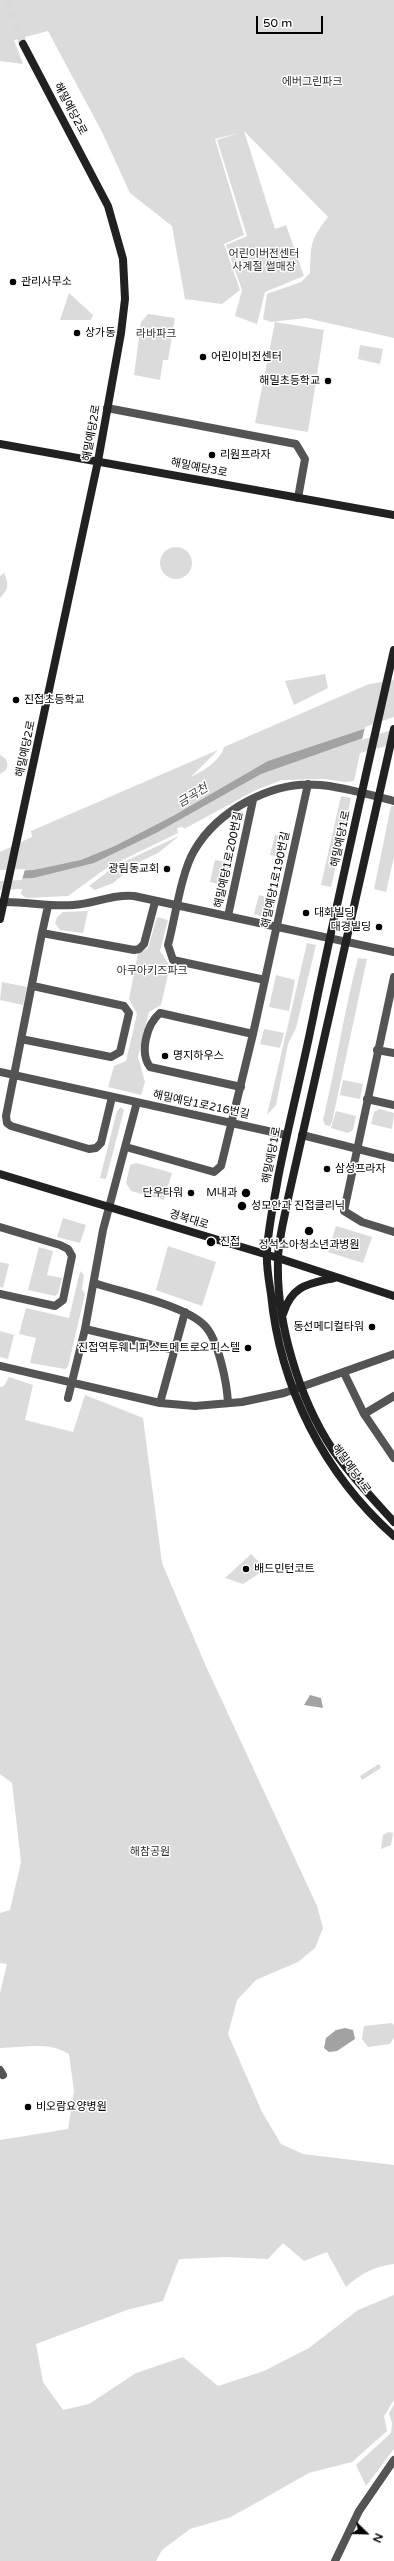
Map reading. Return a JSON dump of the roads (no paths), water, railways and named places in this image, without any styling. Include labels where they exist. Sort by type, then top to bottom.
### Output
[{"type":"street","name":"해밀예당2로","points":[[2,902],[17,841],[98,461],[124,314],[125,280],[116,230],[105,200],[23,44]]},
{"type":"street","points":[[107,408],[296,444],[305,459],[298,498]]},
{"type":"street","name":"해밀예당3로","points":[[0,444],[394,515]]},
{"type":"street","name":"해밀예당1로","points":[[393,1532],[366,1508],[324,1453],[292,1390],[281,1355],[273,1318],[267,1255],[269,1228],[286,1135],[394,650]]},
{"type":"street","name":"해밀예당1로","points":[[394,729],[377,797],[302,1135],[278,1258],[282,1316],[303,1387],[333,1449],[356,1480],[394,1522]]},
{"type":"street","points":[[253,800],[273,790],[308,784],[394,801]]},
{"type":"street","name":"해밀예당1로190번길","points":[[126,1147],[214,1172],[221,1166],[241,1087],[308,784]]},
{"type":"street","name":"해밀예당1로200번길","points":[[178,906],[193,852],[211,828],[226,815],[253,800]]},
{"type":"street","name":"해밀예당1로200번길","points":[[228,916],[253,800]]},
{"type":"street","name":"해밀예당1로200번길","points":[[2,902],[48,906],[75,905],[118,895],[134,896],[155,902],[228,916],[277,928],[394,952]]},
{"type":"street","points":[[0,919],[2,902]]},
{"type":"street","points":[[42,933],[139,949],[144,944],[155,902]]},
{"type":"street","points":[[48,906],[33,986],[13,1075],[6,1116],[7,1123],[11,1126],[89,1149],[96,1148],[101,1143],[112,1096]]},
{"type":"street","points":[[178,906],[168,945],[173,960],[265,980]]},
{"type":"street","points":[[394,977],[391,1003],[377,1050],[344,1211],[362,1222],[394,1232]]},
{"type":"street","points":[[22,1039],[111,1057],[120,1052],[129,1013],[124,1006],[33,986]]},
{"type":"street","points":[[241,1087],[150,1067],[144,1054],[152,1020],[160,1013],[253,1034]]},
{"type":"street","points":[[377,1050],[394,1053]]},
{"type":"street","name":"해밀예당1로216번길","points":[[0,1072],[233,1122],[286,1135]]},
{"type":"street","points":[[367,1099],[394,1104]]},
{"type":"street","points":[[68,1398],[85,1329],[94,1283],[94,1271],[108,1207],[126,1147],[137,1102]]},
{"type":"street","points":[[302,1135],[394,1158]]},
{"type":"street","name":"경복대로","points":[[0,1174],[278,1258],[394,1296]]},
{"type":"street","points":[[0,1227],[60,1245],[68,1249],[72,1256],[62,1300],[55,1306],[0,1294]]},
{"type":"street","points":[[282,1316],[287,1301],[295,1292],[306,1284],[336,1277]]},
{"type":"street","points":[[94,1283],[185,1312],[205,1325],[213,1340],[227,1390],[228,1403]]},
{"type":"street","points":[[160,1403],[185,1312]]},
{"type":"street","points":[[85,1329],[174,1350]]},
{"type":"street","points":[[0,1366],[160,1403],[195,1406],[228,1403],[292,1390],[344,1373],[394,1354]]},
{"type":"street","points":[[344,1373],[364,1414],[394,1458]]},
{"type":"street","points":[[364,1414],[394,1396]]},
{"type":"street","points":[[335,2561],[359,2511],[394,2460]]},
{"type":"tunnel","points":[[8,0],[23,44]]},
{"type":"place","name":"관리사무소","points":[[13,282]]},
{"type":"place","name":"상가동","points":[[77,333]]},
{"type":"place","name":"어린이비전센터","points":[[203,357]]},
{"type":"place","name":"해밀초등학교","points":[[328,381]]},
{"type":"place","name":"리원프라자","points":[[212,455]]},
{"type":"place","name":"진접초등학교","points":[[16,700]]},
{"type":"place","name":"광림동교회","points":[[167,869]]},
{"type":"place","name":"대화빌딩","points":[[306,913]]},
{"type":"place","name":"대경빌딩","points":[[379,927]]},
{"type":"place","name":"명지하우스","points":[[165,1056]]},
{"type":"place","name":"삼성프라자","points":[[327,1169]]},
{"type":"place","name":"단우타워","points":[[191,1193]]},
{"type":"place","name":"M내과","points":[[246,1193]]},
{"type":"place","name":"성모안과 진접클리닉","points":[[242,1206]]},
{"type":"place","name":"정석소아청소년과병원","points":[[309,1231]]},
{"type":"place","name":"진접","points":[[211,1242]]},
{"type":"place","name":"동선메디컬타워","points":[[372,1327]]},
{"type":"place","name":"진접역투웨니퍼스트메트로오피스텔","points":[[248,1348]]},
{"type":"place","name":"배드민턴코트","points":[[246,1569]]},
{"type":"place","name":"비오람요양병원","points":[[28,2107]]},
{"type":"park label","name":"에버그린파크","points":[[312,82]]},
{"type":"park label","name":"어린이버전센터 사계절 썰매장","points":[[264,260]]},
{"type":"park label","name":"라바파크","points":[[156,334]]},
{"type":"park label","name":"아쿠아키즈파크","points":[[152,971]]},
{"type":"park label","name":"해참공원","points":[[150,1852]]},
{"type":"water label","name":"금곡천","points":[[193,796]]}]
